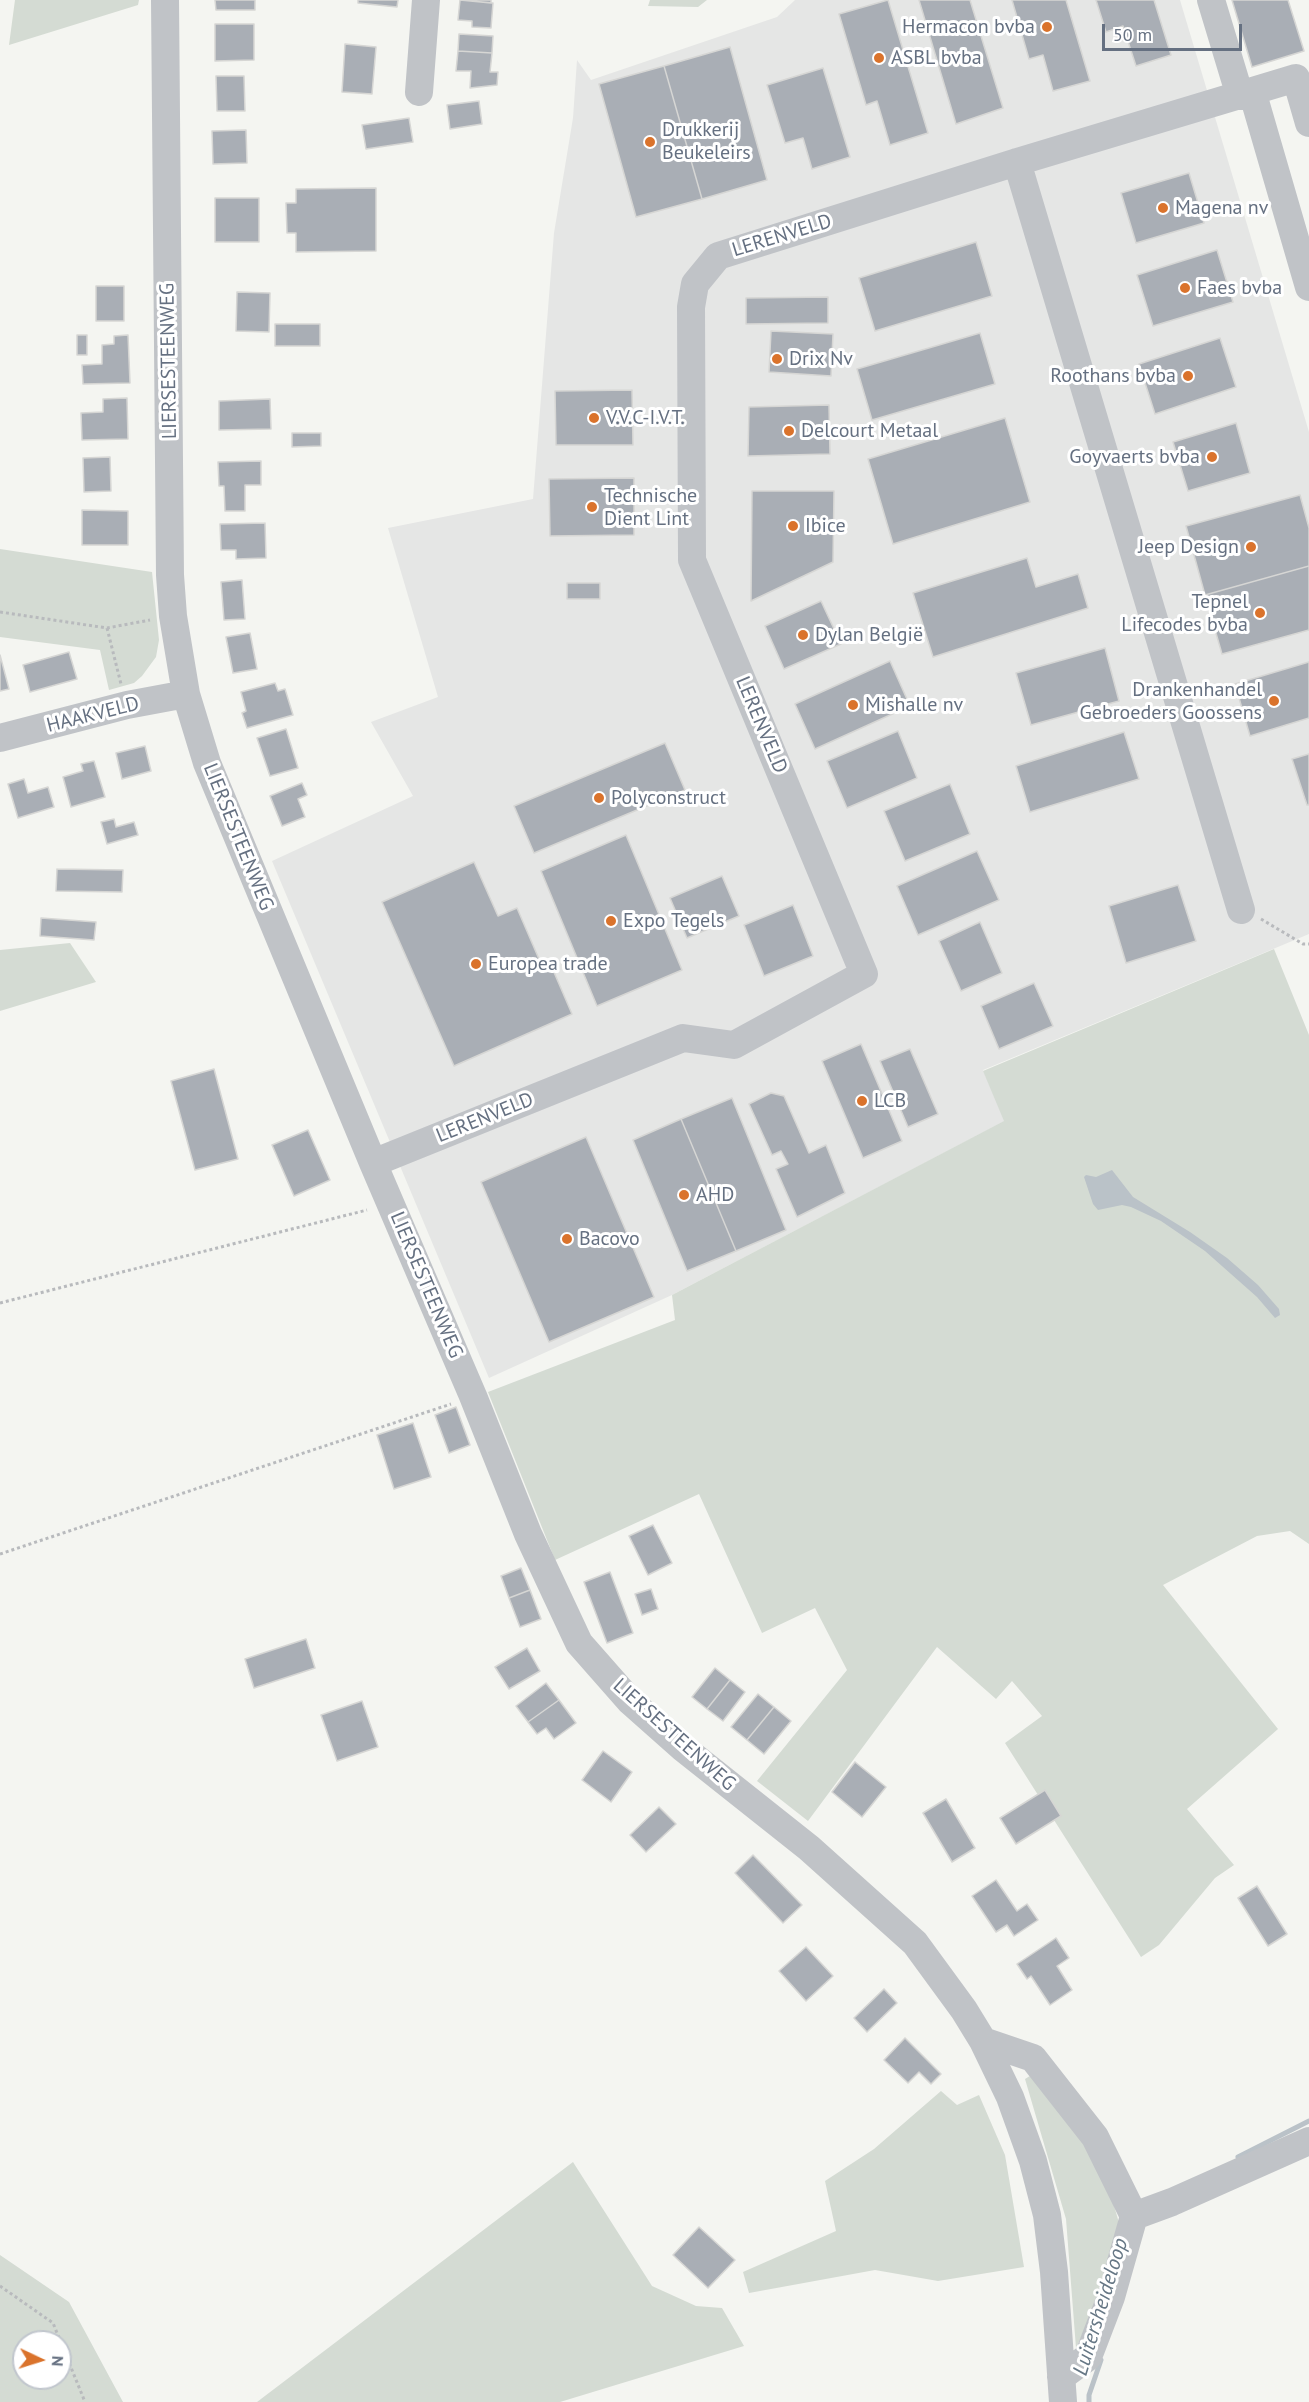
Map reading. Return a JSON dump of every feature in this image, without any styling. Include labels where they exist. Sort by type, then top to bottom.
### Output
[{"type":"street","name":"LIERSESTEENWEG","points":[[165,0],[170,575],[173,615],[186,694],[212,774],[373,1163],[473,1396],[528,1534],[579,1644],[630,1701],[683,1748],[809,1848],[915,1943],[964,2010],[983,2042],[1014,2108],[1033,2161],[1047,2215],[1054,2272],[1062,2389]]},
{"type":"street","points":[[419,92],[426,0]]},
{"type":"street","points":[[1211,0],[1246,94],[1309,287]]},
{"type":"street","name":"LERENVELD","points":[[373,1163],[682,1038],[734,1045],[864,974],[692,560],[691,307],[695,284],[718,256],[1017,162],[1296,78],[1309,123]]},
{"type":"street","points":[[1017,162],[1241,910]]},
{"type":"street","name":"HAAKVELD","points":[[0,738],[127,705],[186,694]]},
{"type":"street","points":[[983,2042],[1033,2058],[1095,2137],[1134,2216],[1111,2297],[1088,2357],[1062,2389]]},
{"type":"street","points":[[1134,2216],[1173,2202],[1309,2141]]},
{"type":"path","points":[[0,612],[107,628],[173,615]]},
{"type":"path","points":[[107,628],[127,705]]},
{"type":"path","points":[[1241,910],[1270,923],[1303,944],[1309,944]]},
{"type":"path","points":[[0,1303],[371,1209],[389,1199]]},
{"type":"path","points":[[0,1554],[473,1396]]},
{"type":"path","points":[[0,2286],[52,2323],[85,2402]]},
{"type":"shaded area","points":[[15,0],[139,0],[138,5],[9,45]]},
{"type":"shaded area","points":[[650,0],[707,0],[698,7],[648,6]]},
{"type":"shaded area","points":[[795,0],[1180,0],[1309,432],[1309,934],[983,1070],[1005,1121],[672,1295],[489,1378],[272,861],[413,796],[371,722],[438,697],[388,528],[533,499],[554,233],[573,118],[577,60],[591,80],[777,17]]},
{"type":"shaded area","points":[[0,549],[152,572],[159,640],[156,657],[142,676],[134,683],[109,690],[100,650],[0,637]]},
{"type":"shaded area","points":[[70,943],[96,982],[0,1011],[0,950]]},
{"type":"shaded area","points":[[1274,949],[1309,1035],[1309,1544],[1290,1531],[1257,1536],[1163,1585],[1278,1729],[1187,1809],[1234,1865],[1215,1878],[1159,1945],[1141,1957],[1054,1820],[1061,1816],[1038,1795],[1005,1743],[1042,1716],[1012,1681],[996,1699],[937,1647],[808,1821],[757,1781],[847,1670],[815,1608],[762,1633],[699,1494],[555,1560],[488,1392],[675,1320],[672,1295],[1004,1121],[983,1071]]},
{"type":"shaded area","points":[[1112,1170],[1133,1197],[1227,1258],[1258,1285],[1279,1309],[1280,1315],[1275,1318],[1257,1297],[1205,1251],[1161,1221],[1122,1205],[1098,1210],[1093,1204],[1084,1177],[1086,1175],[1096,1177]]},
{"type":"shaded area","points":[[1038,2071],[1107,2181],[1121,2230],[1109,2279],[1076,2348],[1066,2219],[1025,2079]]},
{"type":"shaded area","points":[[941,2091],[957,2105],[979,2095],[1005,2155],[1024,2267],[938,2281],[875,2270],[749,2293],[743,2272],[836,2231],[825,2181],[874,2149]]},
{"type":"shaded area","points":[[573,2162],[652,2286],[696,2306],[722,2308],[744,2346],[560,2402],[257,2402]]},
{"type":"shaded area","points":[[0,2255],[69,2302],[123,2402],[0,2402]]},
{"type":"building","points":[[215,0],[255,0],[255,10],[216,10]]},
{"type":"building","points":[[358,0],[398,0],[397,7],[358,3]]},
{"type":"building","points":[[460,0],[491,0],[491,3]]},
{"type":"building","points":[[460,0],[493,3],[491,28],[472,27],[472,21],[458,20]]},
{"type":"building","name":"ASBL bvba","points":[[888,0],[928,133],[890,145],[877,101],[866,105],[839,14]]},
{"type":"building","points":[[919,0],[970,0],[1003,108],[956,124]]},
{"type":"building","name":"Hermacon bvba","points":[[1012,0],[1066,0],[1090,81],[1053,91],[1043,55],[1029,59]]},
{"type":"building","points":[[1096,0],[1154,0],[1171,55],[1136,66],[1123,26],[1106,32]]},
{"type":"building","points":[[1232,0],[1288,0],[1304,51],[1252,67]]},
{"type":"building","points":[[215,24],[254,24],[254,60],[215,61]]},
{"type":"building","points":[[459,34],[493,36],[492,53],[458,51]]},
{"type":"building","points":[[345,44],[376,47],[372,94],[342,92]]},
{"type":"building","points":[[730,47],[767,180],[702,199],[664,66]]},
{"type":"building","points":[[458,51],[492,53],[490,72],[498,72],[497,85],[470,88],[471,71],[456,71]]},
{"type":"building","name":"Drukkerij Beukeleirs","points":[[664,66],[702,199],[636,217],[599,84]]},
{"type":"building","points":[[823,68],[850,157],[812,169],[803,138],[785,143],[767,85]]},
{"type":"building","points":[[216,76],[244,76],[245,111],[217,111]]},
{"type":"building","points":[[479,101],[482,124],[450,129],[447,105]]},
{"type":"building","points":[[409,118],[413,142],[366,149],[362,125]]},
{"type":"building","points":[[246,130],[247,163],[213,164],[212,131]]},
{"type":"building","name":"Magena nv","points":[[1189,173],[1204,223],[1136,243],[1121,193]]},
{"type":"building","points":[[376,188],[376,251],[296,252],[296,233],[287,233],[286,203],[296,203],[296,189]]},
{"type":"building","points":[[215,198],[259,198],[259,242],[215,242]]},
{"type":"building","points":[[976,242],[992,296],[875,331],[859,278]]},
{"type":"building","name":"Faes bvba","points":[[1217,250],[1233,302],[1153,326],[1137,275]]},
{"type":"building","points":[[96,286],[124,286],[124,321],[96,321]]},
{"type":"building","points":[[237,292],[270,293],[269,332],[236,331]]},
{"type":"building","points":[[828,297],[828,323],[746,324],[746,298]]},
{"type":"building","points":[[275,324],[320,324],[320,346],[275,346]]},
{"type":"building","points":[[771,331],[833,334],[831,376],[769,372]]},
{"type":"building","points":[[980,333],[995,384],[872,420],[857,369]]},
{"type":"building","points":[[77,335],[87,335],[87,355],[77,355]]},
{"type":"building","points":[[128,335],[130,383],[83,384],[82,365],[102,364],[102,345],[114,344],[114,336]]},
{"type":"building","name":"Roothans bvba","points":[[1220,338],[1236,387],[1155,414],[1139,364]]},
{"type":"building","name":"V.V.C-I.V.T.","points":[[632,390],[633,445],[556,445],[555,391]]},
{"type":"building","points":[[127,398],[128,439],[82,440],[81,413],[103,412],[103,399]]},
{"type":"building","points":[[270,399],[271,429],[219,430],[219,401]]},
{"type":"building","name":"Delcourt Metaal","points":[[829,405],[830,454],[748,456],[749,407]]},
{"type":"building","points":[[1005,418],[1030,502],[893,544],[868,459]]},
{"type":"building","name":"Goyvaerts bvba","points":[[1236,423],[1250,473],[1188,491],[1173,442]]},
{"type":"building","points":[[292,433],[321,433],[321,446],[292,447]]},
{"type":"building","points":[[110,457],[111,491],[84,492],[83,458]]},
{"type":"building","points":[[261,461],[261,485],[245,485],[245,511],[225,511],[224,486],[219,486],[218,462]]},
{"type":"building","name":"Technische Dient Lint","points":[[634,478],[634,535],[550,536],[549,479]]},
{"type":"building","name":"Ibice","points":[[752,491],[834,491],[833,562],[751,601]]},
{"type":"building","name":"Jeep Design","points":[[1300,495],[1309,528],[1309,566],[1205,595],[1186,526]]},
{"type":"building","points":[[82,510],[128,511],[128,545],[82,545]]},
{"type":"building","points":[[265,523],[266,558],[236,559],[236,550],[221,550],[220,524]]},
{"type":"building","points":[[1027,558],[1036,587],[1078,574],[1088,608],[933,657],[913,593]]},
{"type":"building","name":"Tepnel Lifecodes bvba","points":[[1309,566],[1309,630],[1222,654],[1205,595]]},
{"type":"building","points":[[242,580],[245,619],[224,620],[221,582]]},
{"type":"building","points":[[567,583],[600,583],[600,599],[567,599]]},
{"type":"building","name":"Dylan België","points":[[821,601],[841,644],[784,669],[765,626]]},
{"type":"building","points":[[250,633],[257,669],[233,673],[226,637]]},
{"type":"building","points":[[1105,648],[1119,701],[1031,725],[1016,673]]},
{"type":"building","points":[[69,652],[77,679],[30,692],[23,665]]},
{"type":"building","points":[[0,655],[9,689],[0,691]]},
{"type":"building","name":"Mishalle nv","points":[[890,661],[910,706],[815,749],[795,704]]},
{"type":"building","name":"Drankenhandel Gebroeders Goossens","points":[[1309,662],[1309,718],[1250,736],[1235,684]]},
{"type":"building","points":[[275,683],[278,691],[285,689],[293,715],[247,728],[242,713],[246,711],[241,692]]},
{"type":"building","points":[[286,729],[298,768],[270,776],[257,738]]},
{"type":"building","points":[[898,731],[917,778],[847,808],[827,761]]},
{"type":"building","points":[[1124,732],[1139,779],[1030,812],[1016,766]]},
{"type":"building","name":"Polyconstruct","points":[[665,743],[685,790],[534,853],[514,806]]},
{"type":"building","points":[[145,746],[151,771],[122,779],[116,753]]},
{"type":"building","points":[[1309,754],[1309,805],[1307,805],[1292,759]]},
{"type":"building","points":[[94,761],[105,797],[71,807],[63,777],[83,771],[81,764]]},
{"type":"building","points":[[24,779],[28,793],[48,787],[54,807],[18,818],[8,784]]},
{"type":"building","points":[[302,783],[307,795],[298,799],[305,817],[282,826],[270,796]]},
{"type":"building","points":[[950,784],[970,834],[905,861],[884,811]]},
{"type":"building","points":[[114,819],[116,827],[134,822],[138,835],[107,844],[101,822]]},
{"type":"building","name":"Expo Tegels","points":[[626,835],[682,970],[597,1006],[541,871]]},
{"type":"building","points":[[977,851],[999,900],[918,935],[897,886]]},
{"type":"building","name":"Europea trade","points":[[474,862],[498,916],[517,908],[542,966],[550,963],[572,1014],[454,1066],[382,902]]},
{"type":"building","points":[[57,869],[123,870],[122,892],[56,891]]},
{"type":"building","points":[[722,876],[739,916],[687,938],[670,898]]},
{"type":"building","points":[[1178,885],[1196,941],[1126,963],[1109,906]]},
{"type":"building","points":[[793,905],[813,956],[764,976],[744,925]]},
{"type":"building","points":[[41,918],[96,922],[94,940],[40,936]]},
{"type":"building","points":[[980,922],[1002,973],[961,991],[939,941]]},
{"type":"building","points":[[1034,983],[1053,1026],[999,1049],[981,1006]]},
{"type":"building","name":"LCB","points":[[861,1044],[902,1141],[863,1158],[822,1061]]},
{"type":"building","points":[[910,1049],[938,1114],[908,1127],[880,1061]]},
{"type":"building","points":[[214,1069],[238,1159],[195,1170],[171,1081]]},
{"type":"building","points":[[771,1093],[784,1096],[809,1153],[826,1145],[845,1193],[797,1217],[776,1169],[788,1164],[781,1151],[772,1155],[749,1104]]},
{"type":"building","points":[[732,1098],[786,1230],[736,1251],[681,1119]]},
{"type":"building","name":"AHD","points":[[681,1119],[736,1251],[687,1271],[633,1140]]},
{"type":"building","points":[[308,1130],[330,1180],[294,1196],[272,1145]]},
{"type":"building","name":"Bacovo","points":[[586,1137],[654,1297],[549,1342],[481,1182]]},
{"type":"building","points":[[456,1407],[470,1445],[449,1453],[435,1415]]},
{"type":"building","points":[[413,1423],[431,1477],[394,1489],[377,1435]]},
{"type":"building","points":[[653,1525],[672,1563],[648,1575],[629,1536]]},
{"type":"building","points":[[521,1568],[530,1590],[509,1598],[501,1576]]},
{"type":"building","points":[[610,1572],[633,1633],[607,1643],[584,1582]]},
{"type":"building","points":[[651,1589],[658,1609],[642,1615],[635,1594]]},
{"type":"building","points":[[530,1590],[541,1619],[520,1627],[509,1598]]},
{"type":"building","points":[[306,1639],[315,1668],[254,1688],[245,1659]]},
{"type":"building","points":[[527,1648],[540,1671],[509,1689],[495,1667]]},
{"type":"building","points":[[715,1668],[730,1680],[707,1709],[692,1697]]},
{"type":"building","points":[[730,1680],[745,1692],[723,1721],[707,1709]]},
{"type":"building","points":[[546,1683],[559,1700],[528,1722],[516,1706]]},
{"type":"building","points":[[758,1694],[774,1707],[747,1740],[731,1727]]},
{"type":"building","points":[[559,1700],[576,1723],[554,1739],[546,1728],[537,1734],[528,1722]]},
{"type":"building","points":[[362,1701],[378,1747],[337,1761],[321,1715]]},
{"type":"building","points":[[774,1707],[791,1721],[764,1754],[747,1740]]},
{"type":"building","points":[[603,1751],[632,1772],[611,1802],[582,1780]]},
{"type":"building","points":[[855,1762],[886,1787],[862,1817],[832,1792]]},
{"type":"building","points":[[1045,1790],[1061,1816],[1016,1844],[1000,1818]]},
{"type":"building","points":[[946,1799],[975,1848],[952,1862],[923,1813]]},
{"type":"building","points":[[659,1807],[676,1824],[646,1852],[630,1835]]},
{"type":"building","points":[[753,1855],[802,1905],[783,1923],[735,1873]]},
{"type":"building","points":[[996,1880],[1017,1911],[1027,1904],[1038,1920],[1014,1936],[1007,1925],[996,1932],[972,1896]]},
{"type":"building","points":[[1257,1886],[1287,1934],[1268,1946],[1238,1898]]},
{"type":"building","points":[[1056,1938],[1069,1958],[1057,1966],[1072,1990],[1050,2005],[1031,1976],[1027,1979],[1017,1964]]},
{"type":"building","points":[[806,1947],[833,1976],[806,2001],[779,1971]]},
{"type":"building","points":[[884,1989],[897,2003],[867,2032],[854,2018]]},
{"type":"building","points":[[905,2038],[941,2074],[931,2084],[919,2072],[908,2083],[884,2060]]},
{"type":"building","points":[[699,2227],[735,2260],[708,2288],[673,2255]]},
{"type":"waterway","name":"Luitersheideloop","points":[[1238,2157],[1309,2121]]},
{"type":"waterway","name":"Luitersheideloop","points":[[1089,2402],[1089,2395],[1101,2360]]},
{"type":"place","name":"Hermacon bvba","points":[[1047,27]]},
{"type":"place","name":"ASBL bvba","points":[[879,58]]},
{"type":"place","name":"Drukkerij Beukeleirs","points":[[650,142]]},
{"type":"place","name":"Magena nv","points":[[1163,208]]},
{"type":"place","name":"Faes bvba","points":[[1185,288]]},
{"type":"place","name":"Drix Nv","points":[[777,359]]},
{"type":"place","name":"Roothans bvba","points":[[1188,376]]},
{"type":"place","name":"V.V.C-I.V.T.","points":[[594,418]]},
{"type":"place","name":"Delcourt Metaal","points":[[789,431]]},
{"type":"place","name":"Goyvaerts bvba","points":[[1212,457]]},
{"type":"place","name":"Technische Dient Lint","points":[[592,507]]},
{"type":"place","name":"Ibice","points":[[793,526]]},
{"type":"place","name":"Jeep Design","points":[[1251,547]]},
{"type":"place","name":"Tepnel Lifecodes bvba","points":[[1260,613]]},
{"type":"place","name":"Dylan België","points":[[803,635]]},
{"type":"place","name":"Drankenhandel Gebroeders Goossens","points":[[1274,701]]},
{"type":"place","name":"Mishalle nv","points":[[853,705]]},
{"type":"place","name":"Polyconstruct","points":[[599,798]]},
{"type":"place","name":"Expo Tegels","points":[[611,921]]},
{"type":"place","name":"Europea trade","points":[[476,964]]},
{"type":"place","name":"LCB","points":[[862,1101]]},
{"type":"place","name":"AHD","points":[[684,1195]]},
{"type":"place","name":"Bacovo","points":[[567,1239]]}]
